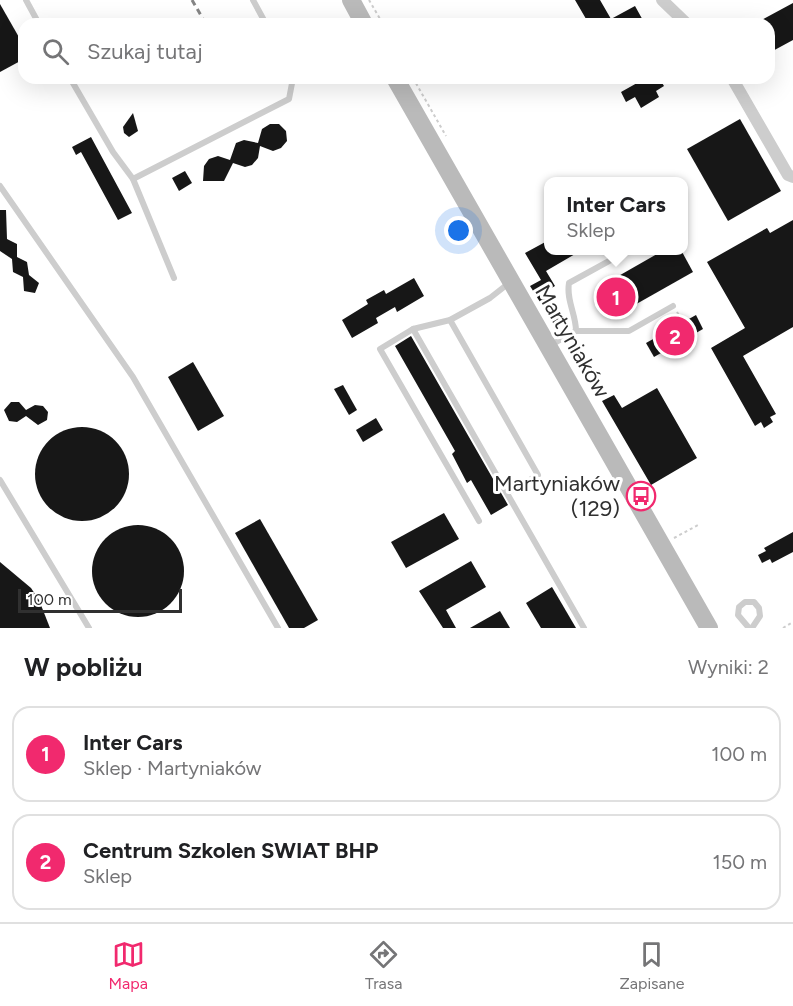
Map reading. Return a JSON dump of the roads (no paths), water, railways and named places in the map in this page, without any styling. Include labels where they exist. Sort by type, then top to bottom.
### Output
[{"type":"main road","points":[[351,0],[361,18]]},
{"type":"main road","name":"Martyniaków","points":[[398,84],[709,628]]},
{"type":"street","points":[[662,0],[681,18]]},
{"type":"street","points":[[737,84],[788,175],[793,177]]},
{"type":"lane","points":[[26,0],[36,18]]},
{"type":"lane","points":[[253,0],[263,18]]},
{"type":"lane","points":[[73,84],[113,152],[133,179],[174,278]]},
{"type":"lane","points":[[133,179],[289,99],[292,84]]},
{"type":"lane","points":[[1,189],[133,377],[278,628]]},
{"type":"lane","points":[[576,331],[576,316],[567,294],[569,283],[620,255]]},
{"type":"lane","points":[[479,521],[380,349],[414,329],[433,322],[450,320],[490,298],[511,282]]},
{"type":"lane","points":[[548,347],[576,331],[629,331],[673,306]]},
{"type":"lane","points":[[450,320],[538,475],[507,493]]},
{"type":"lane","points":[[414,329],[584,628]]},
{"type":"lane","points":[[0,480],[89,628]]},
{"type":"railway","points":[[192,0],[202,18]]},
{"type":"place","name":"Inter Cars","points":[[616,297]]},
{"type":"place","name":"Centrum Szkolen SWIAT BHP","points":[[675,336]]},
{"type":"place","name":"Martyniaków (129)","points":[[641,496]]}]
